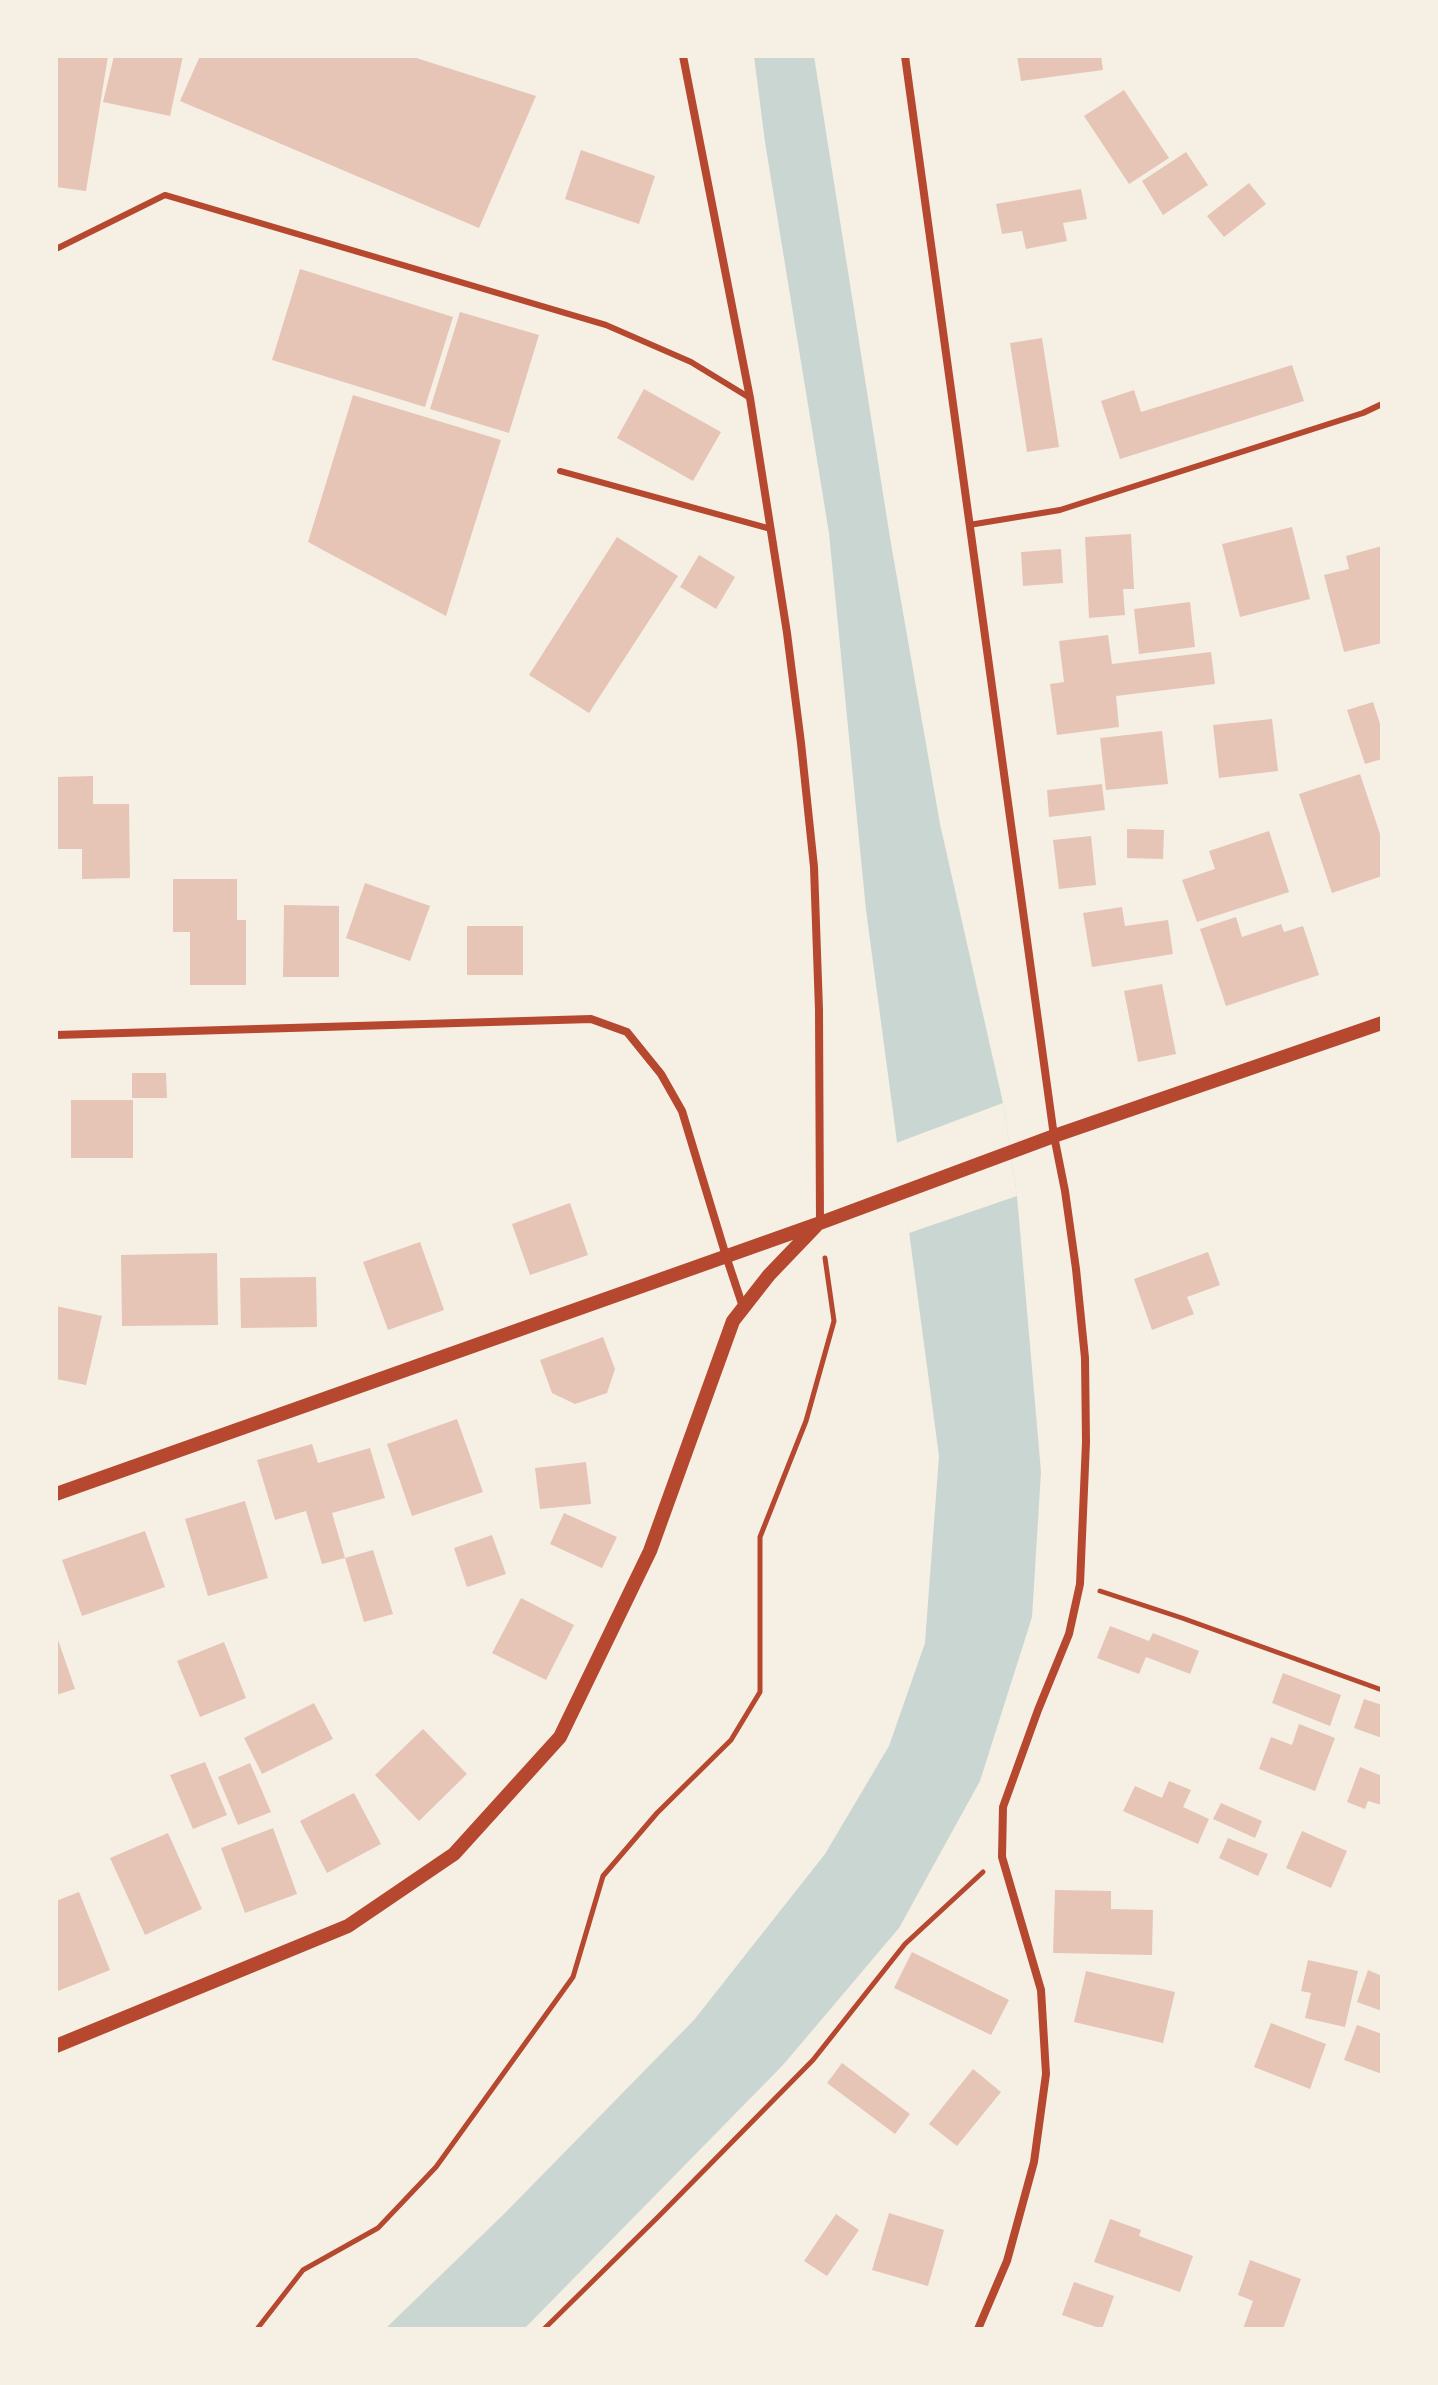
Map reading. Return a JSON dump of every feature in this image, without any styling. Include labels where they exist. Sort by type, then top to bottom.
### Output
[{"type":"street","points":[[56,2046],[348,1926],[454,1854],[560,1737],[650,1551],[733,1321],[769,1275],[820,1223],[819,1010],[814,867],[799,727],[750,398],[683,56]]},
{"type":"street","points":[[905,56],[1054,1136],[1076,1269],[1085,1358],[1086,1442],[1080,1584],[1069,1634],[1003,1807],[1002,1857],[1041,1990],[1046,2074],[1034,2162],[1007,2261],[978,2329]]},
{"type":"street","points":[[56,1035],[591,1019],[627,1032],[682,1111],[744,1308]]},
{"type":"street","points":[[56,1494],[820,1223],[1054,1136],[1382,1023]]},
{"type":"lane","points":[[56,249],[165,195],[606,325],[691,362],[750,398]]},
{"type":"lane","points":[[969,525],[1060,510],[1363,413],[1382,404]]},
{"type":"lane","points":[[560,471],[771,529]]},
{"type":"path","points":[[257,2329],[303,2270],[378,2228],[436,2167],[573,1977],[603,1876],[657,1813],[731,1740],[760,1692],[760,1537],[806,1421],[834,1321],[820,1223]]},
{"type":"path","points":[[1080,1584],[1382,1690]]},
{"type":"path","points":[[544,2329],[813,2060],[905,1944],[1002,1857]]},
{"type":"shaded area","points":[[754,56],[814,56],[890,538],[940,824],[1003,1103],[1017,1196],[1041,1472],[1032,1617],[980,1781],[899,1928],[783,2065],[524,2329],[385,2329],[504,2214],[694,2020],[825,1854],[889,1746],[925,1643],[939,1456],[866,910],[829,533],[765,142]]},
{"type":"pier","points":[[1003,1103],[1017,1196],[909,1233],[896,1143]]},
{"type":"building","points":[[56,56],[108,56],[86,191],[56,187]]},
{"type":"building","points":[[114,56],[183,56],[170,116],[103,102]]},
{"type":"building","points":[[200,56],[410,56],[536,96],[479,228],[180,101]]},
{"type":"building","points":[[1017,56],[1101,56],[1103,70],[1021,81]]},
{"type":"building","points":[[1124,90],[1169,158],[1129,184],[1084,116]]},
{"type":"building","points":[[581,150],[655,176],[639,224],[565,199]]},
{"type":"building","points":[[1186,152],[1208,185],[1163,215],[1142,181]]},
{"type":"building","points":[[1249,183],[1266,204],[1224,237],[1207,216]]},
{"type":"building","points":[[1081,189],[1087,219],[1063,223],[1067,241],[1026,249],[1022,231],[1002,234],[996,204]]},
{"type":"building","points":[[300,269],[453,317],[425,407],[272,360]]},
{"type":"building","points":[[460,312],[539,335],[509,433],[430,409]]},
{"type":"building","points":[[1042,338],[1059,447],[1027,452],[1010,343]]},
{"type":"building","points":[[1292,365],[1304,401],[1120,459],[1101,401],[1134,390],[1141,412]]},
{"type":"building","points":[[644,389],[721,432],[693,481],[617,438]]},
{"type":"building","points":[[353,395],[501,440],[446,616],[308,542]]},
{"type":"building","points":[[1292,527],[1310,599],[1240,617],[1222,544]]},
{"type":"building","points":[[1131,534],[1134,589],[1123,589],[1125,615],[1089,618],[1085,537]]},
{"type":"building","points":[[617,537],[678,576],[589,713],[529,675]]},
{"type":"building","points":[[1382,546],[1382,643],[1344,652],[1324,575],[1349,569],[1346,556]]},
{"type":"building","points":[[1061,549],[1063,583],[1023,586],[1021,552]]},
{"type":"building","points":[[699,555],[735,577],[716,609],[680,587]]},
{"type":"building","points":[[1190,602],[1195,647],[1139,654],[1134,609]]},
{"type":"building","points":[[1108,635],[1112,664],[1211,652],[1215,684],[1116,696],[1119,727],[1057,735],[1050,684],[1064,682],[1059,641]]},
{"type":"building","points":[[1373,702],[1382,730],[1382,759],[1365,764],[1347,710]]},
{"type":"building","points":[[1272,719],[1278,771],[1219,778],[1213,725]]},
{"type":"building","points":[[1162,731],[1168,784],[1106,790],[1100,738]]},
{"type":"building","points":[[1360,774],[1382,840],[1382,876],[1332,893],[1299,794]]},
{"type":"building","points":[[93,776],[93,804],[129,804],[130,878],[82,879],[82,849],[56,849],[56,777]]},
{"type":"building","points":[[1102,784],[1105,810],[1049,817],[1047,790]]},
{"type":"building","points":[[1127,829],[1164,830],[1163,859],[1127,858]]},
{"type":"building","points":[[1269,831],[1289,892],[1197,922],[1182,880],[1215,869],[1209,851]]},
{"type":"building","points":[[1091,836],[1096,885],[1059,889],[1053,840]]},
{"type":"building","points":[[173,879],[237,879],[237,920],[246,920],[246,985],[190,985],[190,932],[173,932]]},
{"type":"building","points":[[365,883],[430,906],[410,961],[346,938]]},
{"type":"building","points":[[284,905],[339,906],[339,977],[283,977]]},
{"type":"building","points":[[1122,907],[1125,926],[1168,920],[1173,954],[1092,967],[1083,913]]},
{"type":"building","points":[[1236,917],[1242,937],[1281,924],[1284,932],[1303,926],[1319,975],[1226,1006],[1200,929]]},
{"type":"building","points":[[467,926],[523,926],[523,975],[467,975]]},
{"type":"building","points":[[1162,984],[1176,1054],[1138,1062],[1124,991]]},
{"type":"building","points":[[132,1073],[166,1073],[167,1098],[132,1098]]},
{"type":"building","points":[[71,1100],[133,1100],[133,1158],[71,1158]]},
{"type":"building","points":[[570,1203],[588,1255],[530,1275],[512,1224]]},
{"type":"building","points":[[420,1242],[444,1310],[388,1330],[363,1262]]},
{"type":"building","points":[[1208,1252],[1220,1285],[1187,1297],[1194,1314],[1152,1330],[1134,1279]]},
{"type":"building","points":[[217,1253],[218,1325],[122,1326],[121,1255]]},
{"type":"building","points":[[316,1277],[317,1327],[241,1328],[240,1278]]},
{"type":"building","points":[[56,1306],[102,1316],[86,1385],[56,1379]]},
{"type":"building","points":[[603,1337],[615,1369],[607,1393],[575,1404],[552,1393],[540,1360]]},
{"type":"building","points":[[457,1419],[483,1492],[412,1516],[387,1444]]},
{"type":"building","points":[[312,1444],[318,1463],[370,1448],[385,1498],[332,1513],[345,1558],[322,1564],[306,1511],[275,1520],[257,1460]]},
{"type":"building","points":[[586,1462],[591,1504],[540,1509],[535,1468]]},
{"type":"building","points":[[245,1501],[268,1578],[208,1596],[185,1519]]},
{"type":"building","points":[[564,1513],[617,1537],[602,1568],[550,1544]]},
{"type":"building","points":[[145,1531],[165,1587],[82,1616],[62,1560]]},
{"type":"building","points":[[492,1535],[506,1574],[467,1587],[454,1548]]},
{"type":"building","points":[[373,1550],[393,1614],[364,1622],[345,1558]]},
{"type":"building","points":[[521,1598],[574,1625],[546,1680],[492,1653]]},
{"type":"building","points":[[1110,1626],[1149,1641],[1153,1633],[1199,1651],[1190,1674],[1146,1657],[1139,1674],[1097,1658]]},
{"type":"building","points":[[56,1634],[75,1689],[56,1695]]},
{"type":"building","points":[[224,1642],[246,1698],[200,1717],[177,1661]]},
{"type":"building","points":[[1283,1673],[1341,1695],[1330,1726],[1272,1703]]},
{"type":"building","points":[[1364,1699],[1382,1705],[1382,1738],[1354,1728]]},
{"type":"building","points":[[314,1703],[333,1739],[262,1774],[244,1738]]},
{"type":"building","points":[[1299,1724],[1335,1738],[1315,1791],[1259,1769],[1271,1737],[1292,1745]]},
{"type":"building","points":[[423,1729],[467,1774],[419,1821],[375,1775]]},
{"type":"building","points":[[205,1762],[227,1815],[193,1829],[170,1775]]},
{"type":"building","points":[[250,1763],[271,1812],[238,1825],[218,1777]]},
{"type":"building","points":[[1360,1767],[1382,1776],[1382,1805],[1368,1801],[1365,1809],[1347,1802]]},
{"type":"building","points":[[1169,1781],[1191,1790],[1183,1807],[1209,1819],[1198,1844],[1123,1811],[1135,1786],[1162,1798]]},
{"type":"building","points":[[354,1793],[381,1844],[327,1873],[300,1821]]},
{"type":"building","points":[[1221,1803],[1262,1821],[1255,1838],[1213,1819]]},
{"type":"building","points":[[273,1828],[297,1894],[245,1913],[221,1848]]},
{"type":"building","points":[[1302,1831],[1347,1851],[1331,1888],[1286,1868]]},
{"type":"building","points":[[168,1833],[202,1909],[145,1935],[110,1858]]},
{"type":"building","points":[[1228,1838],[1268,1854],[1258,1876],[1219,1858]]},
{"type":"building","points":[[1055,1890],[1111,1891],[1111,1909],[1153,1910],[1152,1955],[1053,1953]]},
{"type":"building","points":[[79,1892],[110,1970],[58,1991],[56,1901]]},
{"type":"building","points":[[912,1952],[1009,2000],[991,2035],[894,1988]]},
{"type":"building","points":[[1308,1960],[1358,1971],[1345,2027],[1305,2018],[1311,1993],[1301,1991]]},
{"type":"building","points":[[1368,1970],[1382,1976],[1382,2011],[1357,2002]]},
{"type":"building","points":[[1086,1971],[1175,1992],[1163,2043],[1074,2022]]},
{"type":"building","points":[[1271,2023],[1326,2044],[1310,2089],[1254,2067]]},
{"type":"building","points":[[1357,2025],[1382,2034],[1382,2074],[1344,2060]]},
{"type":"building","points":[[842,2063],[910,2114],[895,2134],[827,2083]]},
{"type":"building","points":[[973,2069],[1001,2092],[957,2146],[929,2124]]},
{"type":"building","points":[[889,2213],[944,2230],[928,2286],[872,2270]]},
{"type":"building","points":[[836,2214],[859,2230],[827,2276],[804,2261]]},
{"type":"building","points":[[1110,2219],[1141,2230],[1139,2236],[1193,2256],[1180,2292],[1094,2262]]},
{"type":"building","points":[[1250,2260],[1301,2279],[1283,2329],[1243,2329],[1253,2301],[1238,2295]]},
{"type":"building","points":[[1074,2282],[1114,2296],[1102,2329],[1062,2315]]}]
